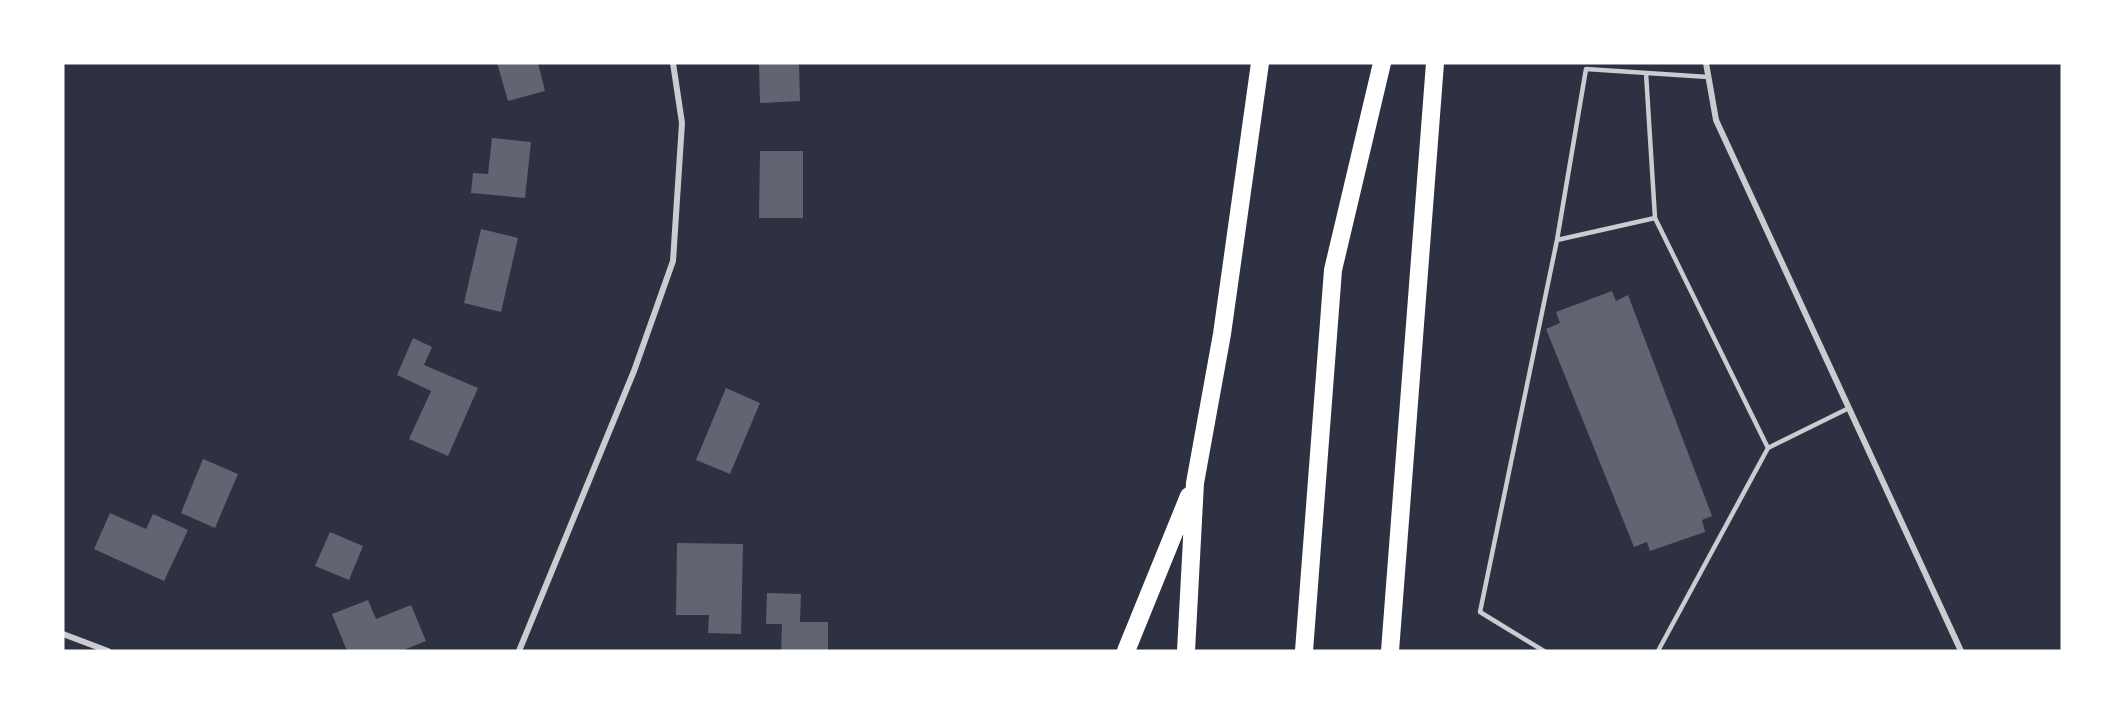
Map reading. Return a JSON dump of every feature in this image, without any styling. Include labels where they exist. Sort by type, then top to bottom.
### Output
[{"type":"highway","points":[[1186,651],[1195,483],[1222,334],[1260,63]]},
{"type":"highway","points":[[1304,651],[1333,270],[1382,63]]},
{"type":"highway","points":[[1390,651],[1435,63]]},
{"type":"highway","points":[[1126,651],[1195,483]]},
{"type":"street","points":[[519,651],[634,371],[673,261],[682,123],[673,63]]},
{"type":"street","points":[[1706,63],[1716,120],[1961,651]]},
{"type":"street","points":[[63,634],[108,651]]},
{"type":"lane","points":[[1544,651],[1480,612],[1557,240],[1586,69],[1708,76]]},
{"type":"lane","points":[[1646,73],[1654,218],[1768,448]]},
{"type":"lane","points":[[1557,240],[1654,218]]},
{"type":"lane","points":[[1658,651],[1768,448],[1849,408]]},
{"type":"building","points":[[497,63],[538,63],[545,91],[508,101]]},
{"type":"building","points":[[759,63],[799,63],[800,101],[760,103]]},
{"type":"building","points":[[492,138],[531,142],[525,198],[471,193],[473,173],[488,174]]},
{"type":"building","points":[[760,151],[803,151],[803,218],[759,218]]},
{"type":"building","points":[[481,229],[518,238],[501,312],[464,303]]},
{"type":"building","points":[[1612,291],[1616,301],[1628,295],[1712,516],[1702,520],[1705,532],[1650,551],[1647,542],[1634,547],[1546,329],[1560,323],[1556,312]]},
{"type":"building","points":[[413,338],[432,347],[424,365],[478,388],[448,456],[409,439],[431,391],[397,375]]},
{"type":"building","points":[[726,388],[760,403],[730,474],[696,460]]},
{"type":"building","points":[[203,459],[238,474],[215,528],[181,513]]},
{"type":"building","points":[[110,513],[146,529],[153,514],[188,530],[164,581],[94,549]]},
{"type":"building","points":[[330,532],[363,546],[349,580],[315,566]]},
{"type":"building","points":[[677,543],[743,544],[741,634],[708,633],[709,615],[676,615]]},
{"type":"building","points":[[767,593],[801,594],[800,622],[828,622],[828,651],[781,651],[782,624],[766,624]]},
{"type":"building","points":[[368,600],[376,619],[411,605],[426,641],[401,651],[347,651],[332,614]]}]
